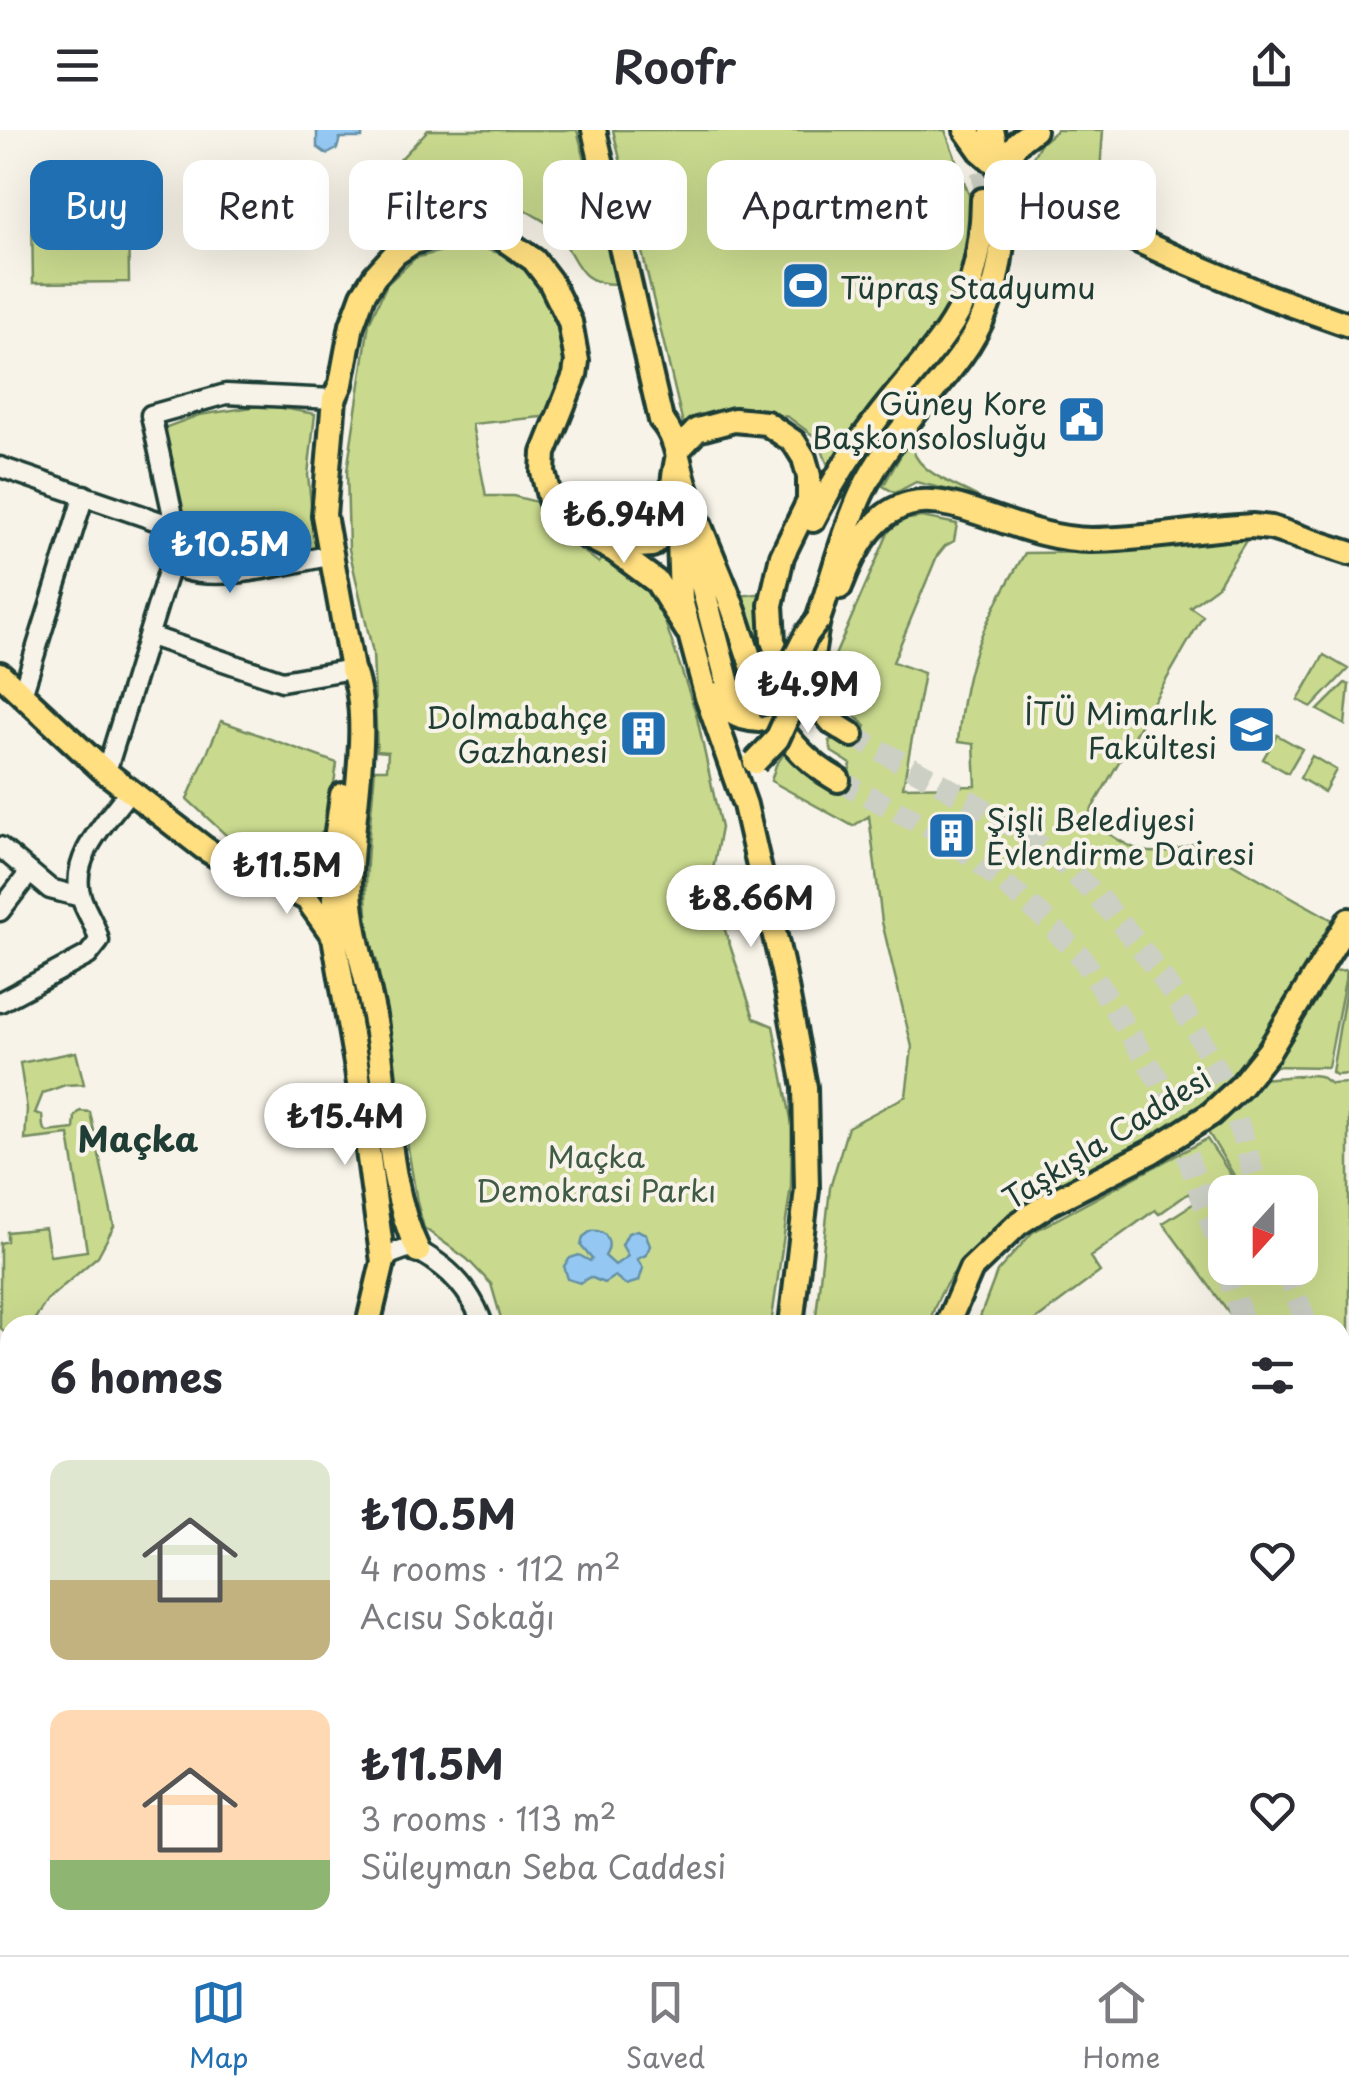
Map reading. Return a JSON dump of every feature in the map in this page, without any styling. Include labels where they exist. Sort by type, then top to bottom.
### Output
[{"type":"main road","points":[[594,130],[662,420],[670,430],[684,484],[768,711],[801,754],[838,780]]},
{"type":"main road","points":[[966,130],[993,160]]},
{"type":"main road","points":[[992,130],[998,160]]},
{"type":"main road","points":[[1006,160],[1018,142],[1034,130]]},
{"type":"main road","points":[[816,706],[794,673],[786,652],[781,624],[787,572],[804,534],[854,450],[938,348],[958,315],[977,257],[983,200]]},
{"type":"main road","points":[[414,1249],[397,1182],[378,1035],[350,891],[359,686],[329,556],[324,486],[334,399],[330,381],[344,313],[357,283],[375,259],[401,237],[430,224],[481,220],[529,244],[552,268],[573,308],[584,344],[582,378],[550,464],[556,490],[571,514],[588,528],[623,544],[652,546]]},
{"type":"main road","points":[[334,399],[342,384],[352,325],[363,295],[396,253],[425,237],[476,230],[518,246],[550,282],[576,342],[575,375],[544,453],[542,472],[550,500],[576,530],[614,550],[657,582]]},
{"type":"main road","points":[[1156,248],[1268,296],[1349,325]]},
{"type":"main road","points":[[745,805],[746,777],[776,739],[806,676],[840,546],[863,490],[900,430],[971,340],[988,304],[1002,250]]},
{"type":"main road","points":[[806,676],[784,708],[737,716],[719,704],[700,664],[681,600],[673,484],[684,441],[697,430],[734,420],[766,423],[794,442],[804,458],[809,501],[782,556],[771,605],[773,641],[780,658],[816,706],[852,736]]},
{"type":"main road","points":[[673,484],[682,505],[728,684],[740,700],[758,712]]},
{"type":"main road","points":[[758,712],[774,698],[806,634],[840,589],[866,536],[891,511],[914,501],[956,506],[1090,540],[1252,526],[1271,528],[1349,553]]},
{"type":"main road","points":[[677,521],[652,546],[649,558],[657,582],[687,630]]},
{"type":"main road","points":[[700,664],[707,697],[745,805],[806,1088],[808,1166],[792,1315]]},
{"type":"main road","points":[[352,669],[348,756],[334,871],[334,937],[358,1069],[382,1252],[370,1315]]},
{"type":"main road","points":[[0,674],[103,770],[230,864],[262,874],[311,880],[334,871],[346,856],[354,828]]},
{"type":"main road","points":[[262,874],[307,899],[334,937]]},
{"type":"main road","name":"Taşkışla Caddesi","points":[[950,1315],[971,1269],[1034,1213],[1150,1152],[1211,1114],[1231,1096],[1270,1050],[1349,920]]},
{"type":"main road","name":"Taşkışla Caddesi","points":[[961,1315],[989,1253]]},
{"type":"street","points":[[329,556],[202,575],[185,570],[152,415],[226,394],[334,399]]},
{"type":"street","points":[[0,467],[84,496],[176,535]]},
{"type":"street","points":[[22,695],[84,496]]},
{"type":"street","points":[[103,770],[109,762],[150,636],[176,535]]},
{"type":"street","points":[[150,636],[282,680],[304,680],[352,669]]},
{"type":"street","points":[[0,1002],[88,955],[100,941],[96,924],[80,896],[83,856],[129,791]]},
{"type":"street","points":[[0,847],[50,889],[80,896]]},
{"type":"street","points":[[0,911],[30,872]]},
{"type":"street","points":[[382,1252],[414,1249],[450,1273],[475,1301],[480,1315]]},
{"type":"green space","points":[[428,130],[577,130],[585,160],[543,160],[543,221],[523,209],[523,160],[400,160]]},
{"type":"green space","name":"Tüpraş Stadyumu","points":[[613,130],[945,130],[956,160],[707,160],[707,250],[964,250],[964,181],[976,214],[970,266],[921,352],[830,471],[818,439],[788,417],[735,406],[684,428],[642,250],[687,250],[687,160],[620,160]]},
{"type":"green space","points":[[1057,130],[1103,130],[1101,160],[1032,160],[1040,144]]},
{"type":"green space","points":[[33,250],[129,250],[129,282],[33,283]]},
{"type":"green space","name":"Maçka Demokrasi Parkı","points":[[446,250],[489,250],[532,272],[559,317],[569,362],[551,416],[472,424],[486,496],[513,496],[541,503],[555,524],[571,537],[569,540],[599,563],[604,556],[658,601],[696,713],[721,828],[710,885],[754,1018],[773,1026],[792,1124],[791,1186],[772,1315],[500,1315],[491,1284],[467,1259],[424,1228],[367,917],[375,769],[387,769],[388,752],[377,751],[373,653],[349,549],[347,471],[369,323],[387,284],[415,258]]},
{"type":"green space","points":[[569,250],[609,250],[618,284],[594,280],[580,269]]},
{"type":"green space","points":[[266,405],[315,414],[308,475],[316,552],[197,571],[187,560],[183,546],[164,428],[199,415]]},
{"type":"green space","points":[[912,436],[912,448],[924,467],[978,497],[916,482],[895,493],[883,486]]},
{"type":"green space","points":[[922,517],[957,524],[954,541],[937,556],[893,662],[924,673],[903,787],[976,786],[974,744],[958,742],[966,687],[987,622],[1025,553],[1122,552],[1247,539],[1217,587],[1190,607],[1203,616],[1086,819],[1126,844],[1149,852],[1196,843],[1334,921],[1266,1038],[1214,1098],[1178,1124],[1009,1221],[974,1250],[946,1284],[933,1315],[816,1315],[830,1188],[848,1127],[906,1096],[912,1047],[882,922],[869,816],[853,826],[771,781],[788,748],[846,784],[851,764],[832,752],[829,741],[839,736],[861,736],[866,726],[831,694],[824,681],[889,531],[902,520]]},
{"type":"green space","points":[[766,593],[776,661],[767,681],[739,596]]},
{"type":"green space","points":[[1324,655],[1348,669],[1312,707],[1298,700]]},
{"type":"green space","points":[[1345,683],[1349,685],[1345,725],[1318,710]]},
{"type":"green space","points":[[221,721],[337,763],[328,824],[315,841],[300,842],[289,861],[229,838],[187,799]]},
{"type":"green space","points":[[1277,735],[1302,749],[1288,773],[1263,759]]},
{"type":"green space","points":[[1312,756],[1336,770],[1324,792],[1300,778]]},
{"type":"green space","points":[[1347,970],[1328,1067],[1267,1066],[1326,972]]},
{"type":"green space","points":[[1349,971],[1349,1074],[1336,1075],[1332,1072]]},
{"type":"green space","points":[[76,1052],[84,1084],[65,1085],[43,1093],[35,1113],[42,1115],[47,1132],[74,1129],[75,1116],[80,1111],[90,1112],[114,1226],[98,1256],[47,1300],[37,1315],[0,1315],[0,1243],[7,1241],[7,1232],[45,1228],[50,1256],[87,1251],[69,1135],[25,1140],[27,1109],[20,1063]]},
{"type":"green space","points":[[1312,1075],[1331,1084],[1349,1083],[1349,1315],[1231,1315],[1209,1285],[1318,1285],[1318,1175],[1234,1175],[1205,1127],[1260,1079]]},
{"type":"green space","points":[[1207,1139],[1231,1175],[1208,1175],[1208,1191],[1194,1201],[1189,1193],[1159,1214],[1155,1210],[1090,1257],[1100,1272],[1042,1315],[981,1315],[997,1272],[1033,1232]]},
{"type":"green space","points":[[1208,1194],[1208,1284],[1163,1223]]},
{"type":"water","points":[[317,130],[362,130],[362,138],[340,138],[337,149],[327,154],[317,147]]},
{"type":"water","points":[[637,1230],[646,1234],[650,1246],[646,1255],[637,1259],[643,1268],[639,1281],[626,1285],[615,1276],[604,1283],[590,1277],[580,1283],[568,1279],[564,1266],[570,1258],[579,1255],[592,1259],[581,1246],[583,1237],[591,1231],[601,1232],[607,1238],[605,1256],[615,1265],[628,1256],[622,1245],[628,1233]]},
{"type":"tunnel","points":[[976,139],[983,200]]},
{"type":"tunnel","points":[[852,735],[1015,829],[1092,891],[1142,949],[1204,1045],[1232,1105],[1254,1175]]},
{"type":"tunnel","points":[[838,780],[934,830],[970,855],[1041,915],[1083,959],[1163,1087],[1208,1215]]},
{"type":"tunnel","points":[[1231,1285],[1241,1315]]},
{"type":"tunnel","points":[[1292,1285],[1303,1315]]},
{"type":"place","name":"Tüpraş Stadyumu","points":[[805,286]]},
{"type":"place","name":"Güney Kore Başkonsolosluğu","points":[[1082,419]]},
{"type":"place","name":"İTÜ Mimarlık Fakültesi","points":[[1252,729]]},
{"type":"place","name":"Dolmabahçe Gazhanesi","points":[[643,733]]},
{"type":"place","name":"Şişli Belediyesi Evlendirme Dairesi","points":[[951,835]]},
{"type":"district","name":"Maçka","points":[[138,1137]]}]
